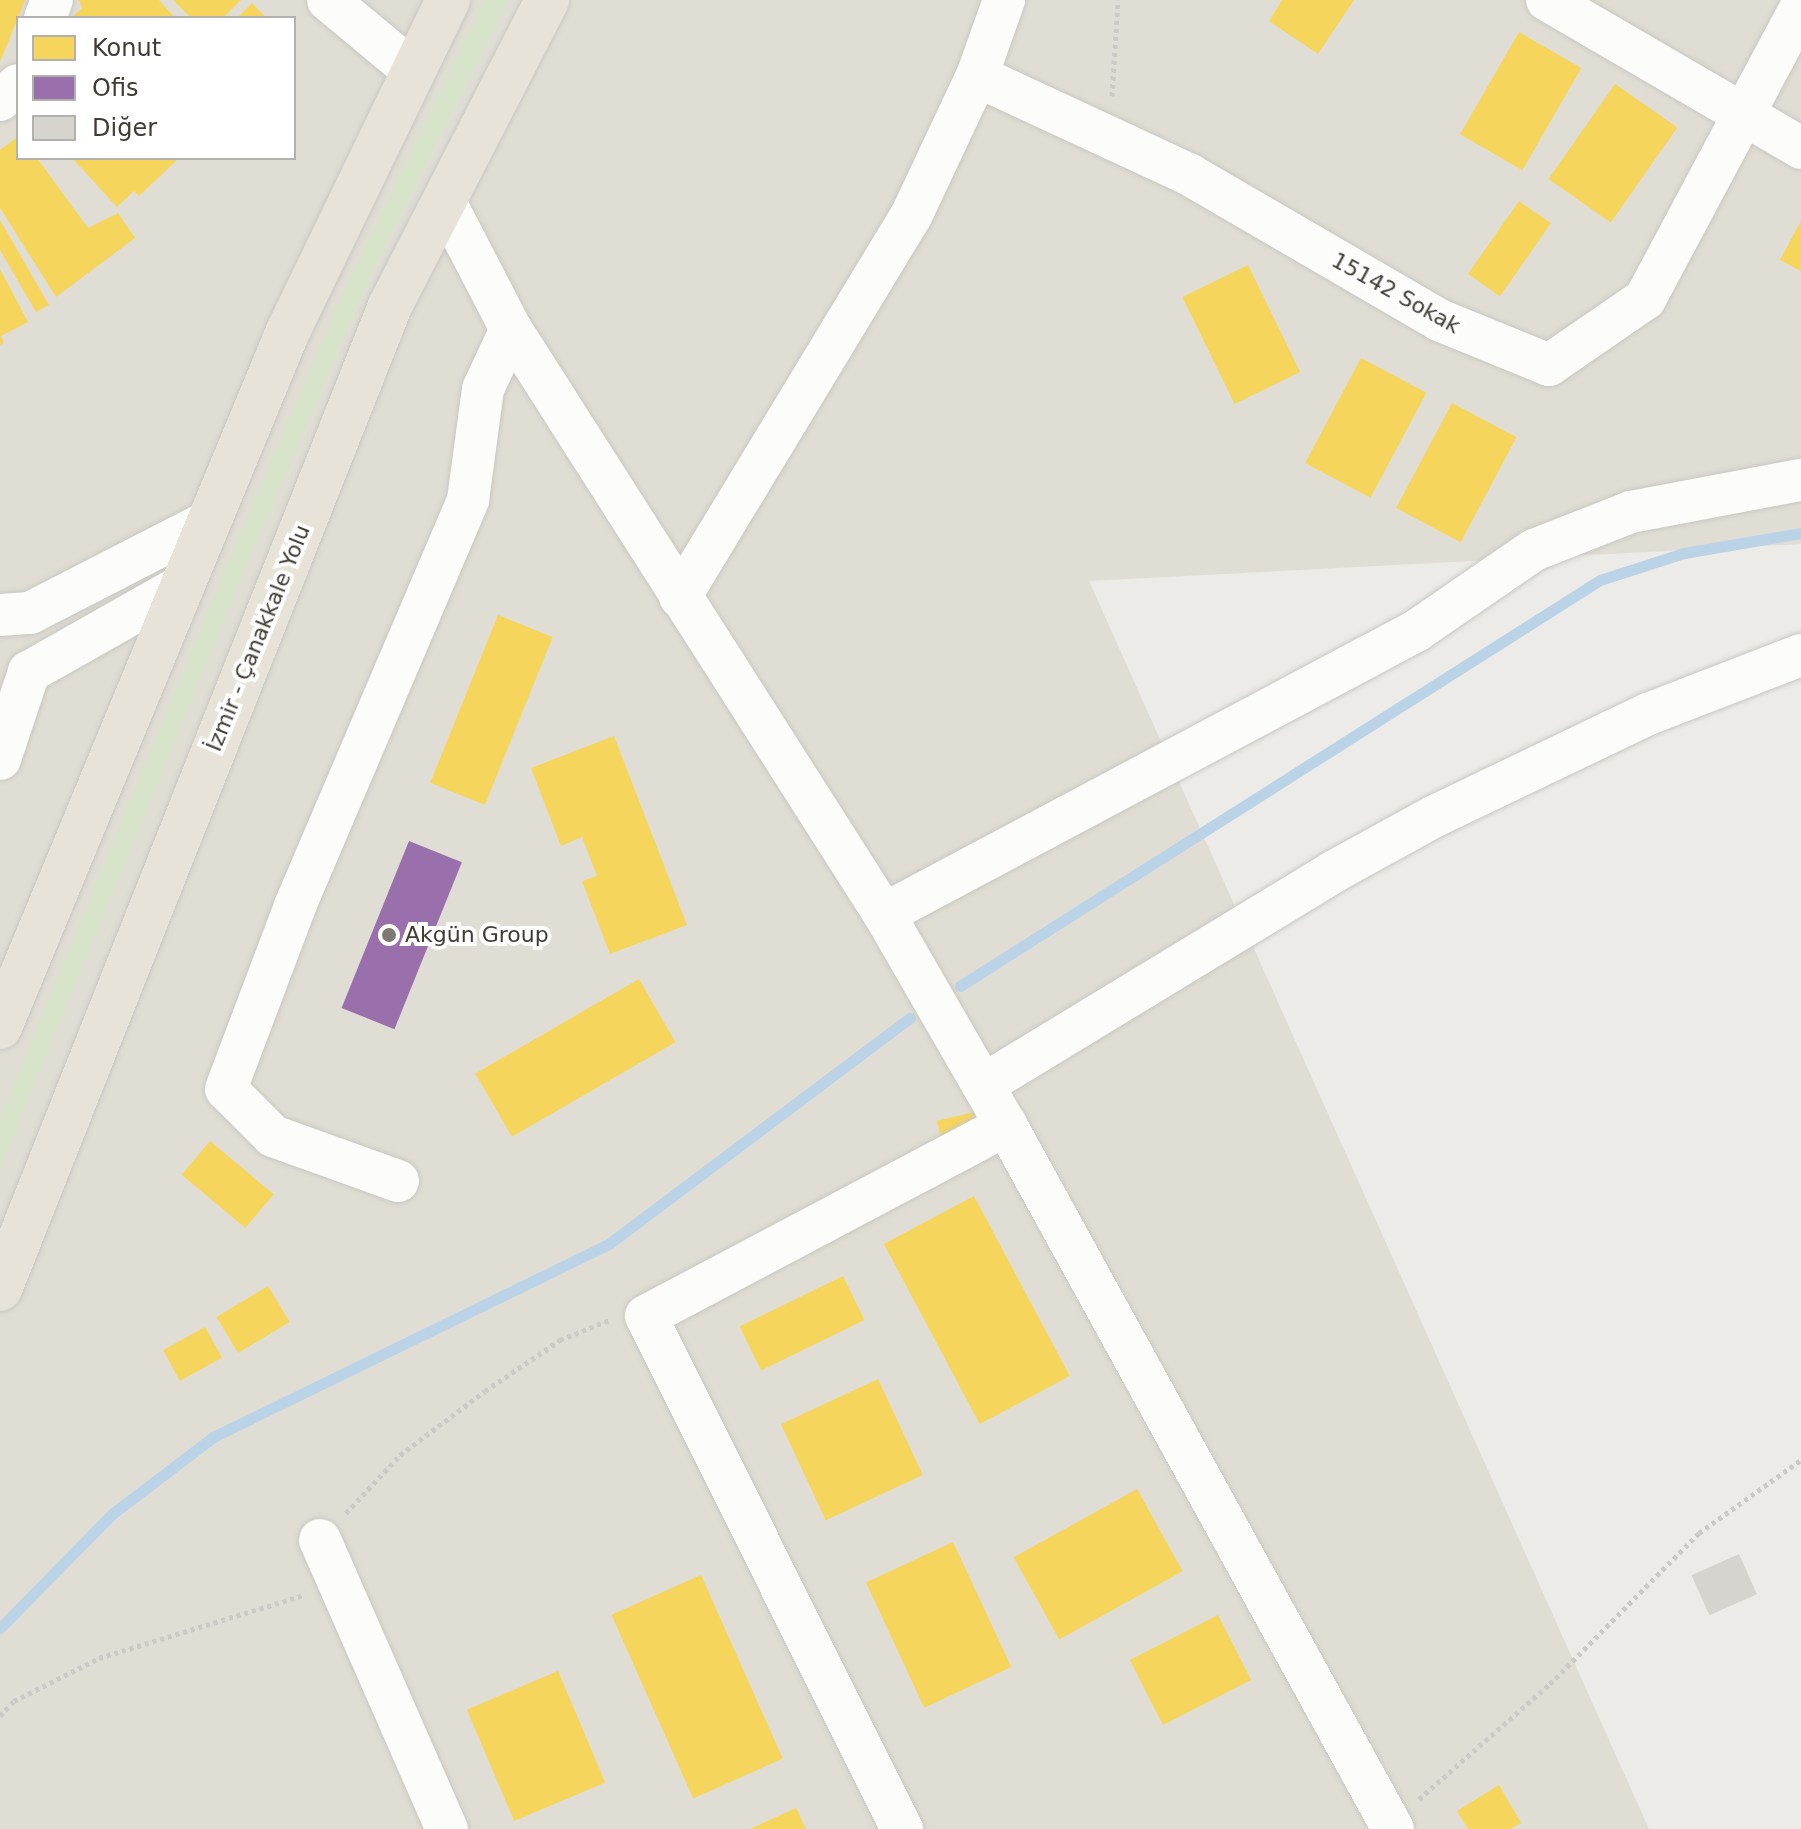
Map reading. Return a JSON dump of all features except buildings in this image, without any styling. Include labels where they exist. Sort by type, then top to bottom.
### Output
[{"type":"highway","points":[[0,1027],[9,970],[183,585],[288,331],[448,0]]},
{"type":"highway","name":"İzmir - Çanakkale Yolu","points":[[0,1289],[390,306],[547,0]]},
{"type":"street","points":[[328,0],[412,70]]},
{"type":"street","points":[[680,597],[911,216],[977,76],[1004,0]]},
{"type":"street","points":[[1547,0],[1741,116],[1801,148]]},
{"type":"street","name":"15142 Sokak","points":[[977,76],[1190,175],[1439,320],[1549,365],[1645,299],[1801,7]]},
{"type":"street","points":[[0,100],[16,87]]},
{"type":"street","points":[[444,200],[511,329],[884,914],[1006,1125],[1391,1825]]},
{"type":"street","points":[[398,1181],[273,1136],[226,1089],[295,906],[468,500],[483,389],[511,329]]},
{"type":"street","points":[[884,914],[1416,631],[1534,550],[1631,512],[1801,480]]},
{"type":"street","points":[[0,615],[30,613],[209,521]]},
{"type":"street","points":[[0,759],[29,672],[183,585]]},
{"type":"street","points":[[983,1085],[1333,872],[1435,816],[1648,714],[1801,655]]},
{"type":"street","points":[[902,1829],[646,1316],[1006,1125]]},
{"type":"street","points":[[320,1540],[447,1829]]},
{"type":"path","points":[[1109,137],[1118,0]]},
{"type":"path","points":[[320,1540],[400,1455],[485,1391],[560,1340],[608,1320],[646,1316]]},
{"type":"path","points":[[1391,1825],[1550,1684],[1699,1533],[1801,1460]]},
{"type":"path","points":[[0,1716],[14,1701],[99,1658],[340,1584]]},
{"type":"shaded area","points":[[0,0],[1801,0],[1801,544],[1089,581],[1649,1829],[0,1829]]},
{"type":"green space","points":[[485,0],[509,0],[372,274],[250,558],[0,1171],[0,1118],[229,560],[350,277]]},
{"type":"waterway","points":[[960,986],[1600,580],[1684,553],[1801,533]]},
{"type":"waterway","points":[[0,1628],[112,1514],[213,1437],[610,1243],[910,1018]]},
{"type":"place","name":"Akgün Group","points":[[389,935]]}]
